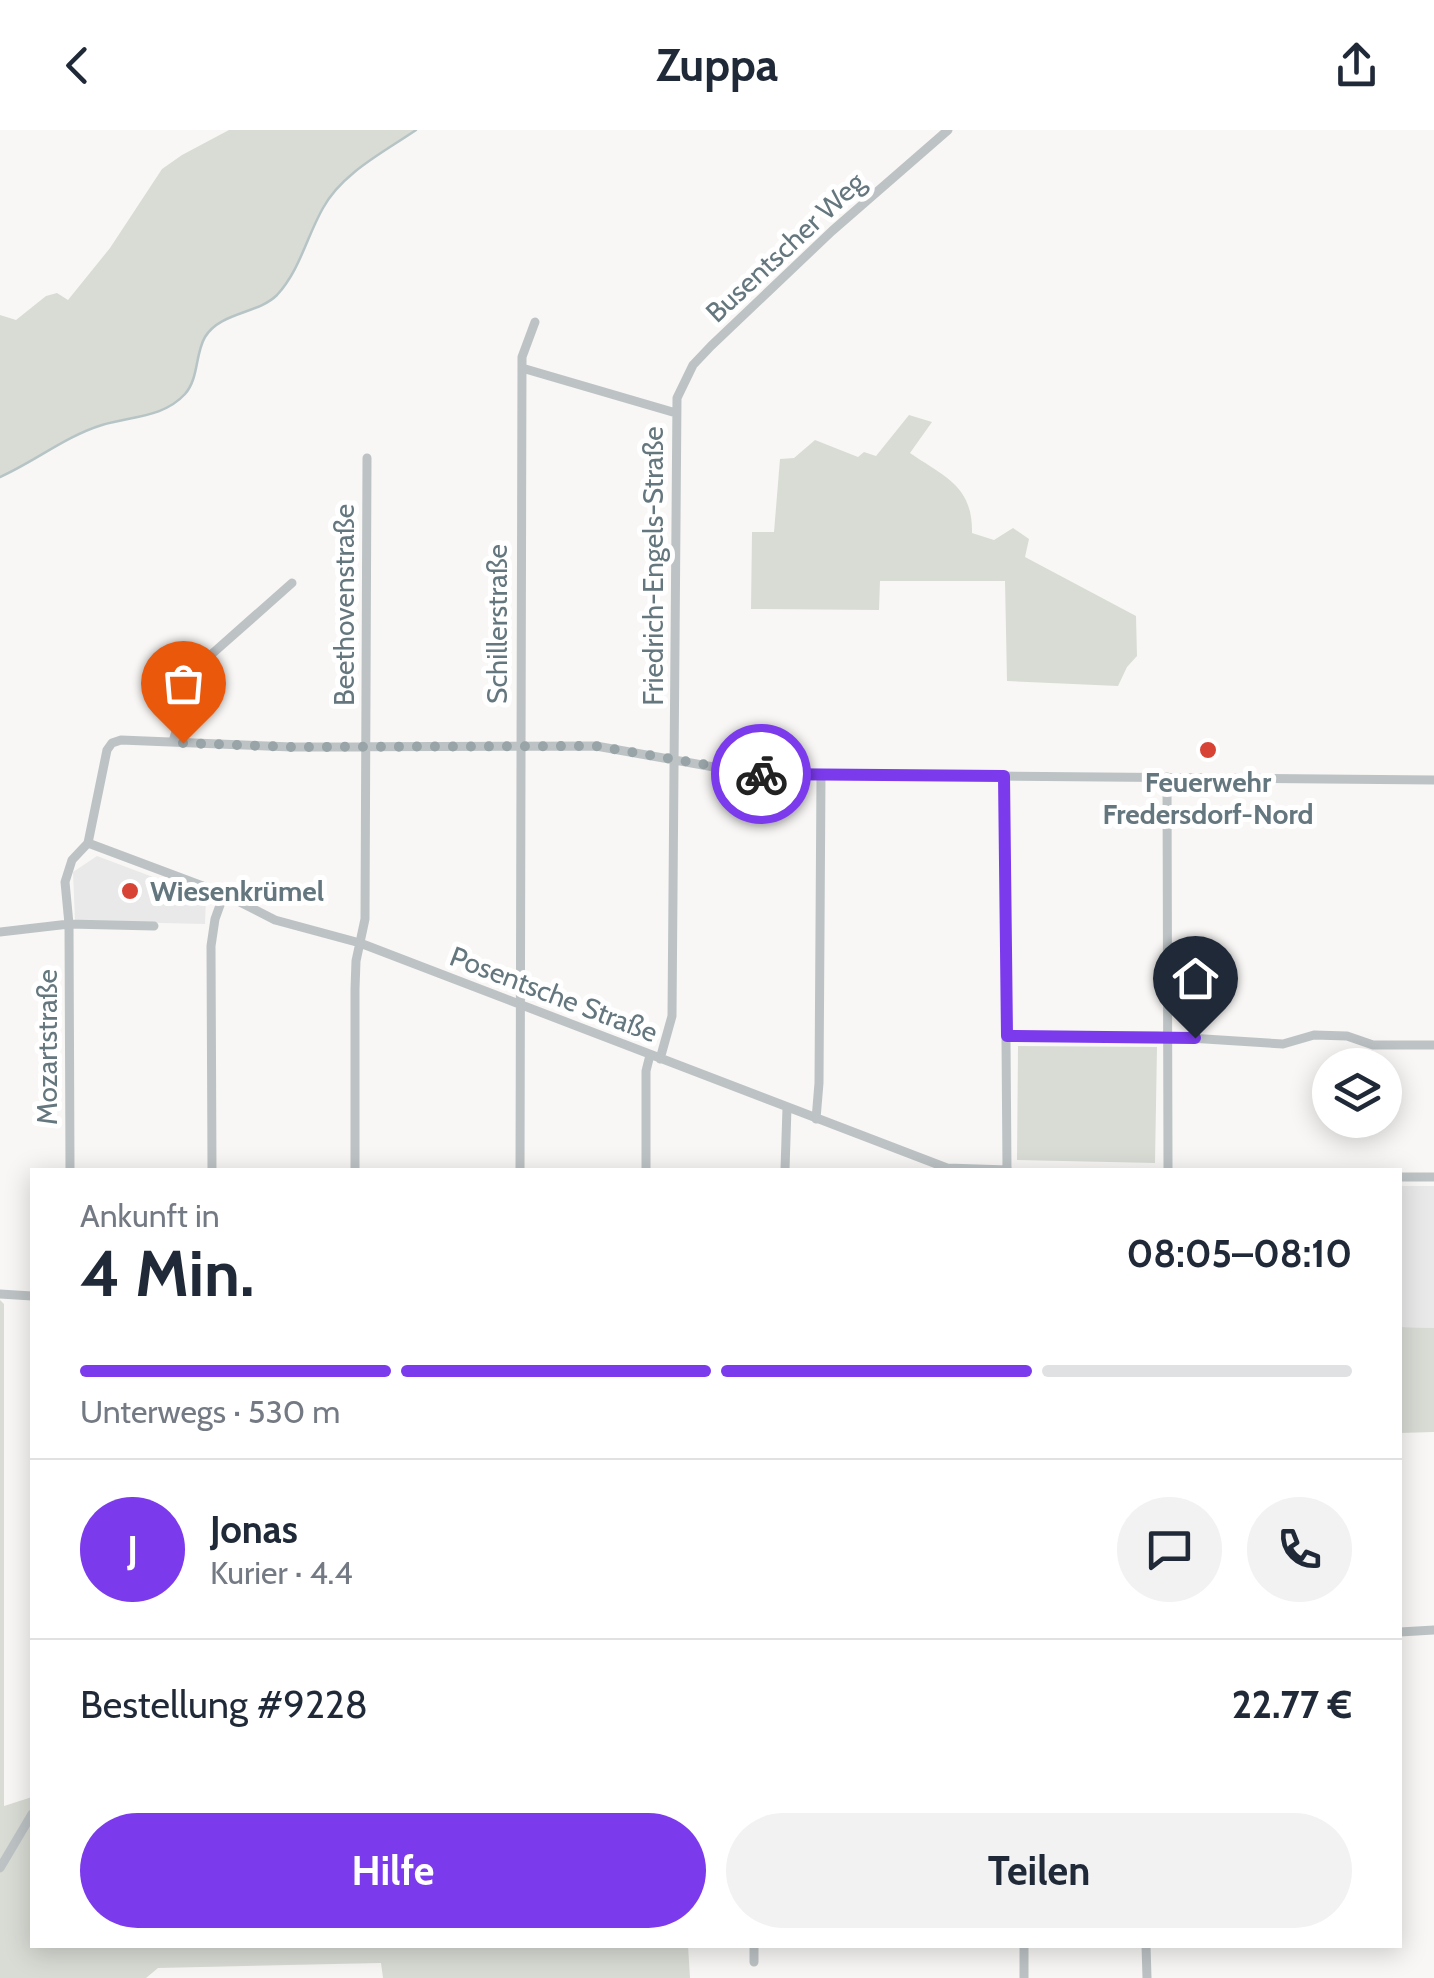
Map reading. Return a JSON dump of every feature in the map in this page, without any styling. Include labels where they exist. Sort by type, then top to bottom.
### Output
[{"type":"street","name":"Busentscher Weg","points":[[676,412],[687,374],[710,346],[832,231],[948,130]]},
{"type":"street","name":"Schillerstraße","points":[[520,1168],[522,357],[535,322]]},
{"type":"street","name":"Friedrich-Engels-Straße","points":[[522,368],[676,412],[672,1016],[646,1071],[646,1168]]},
{"type":"street","name":"Beethovenstraße","points":[[354,1168],[354,989],[365,920],[367,458]]},
{"type":"street","points":[[292,582],[196,668],[173,742],[292,747],[596,746],[739,772],[1434,780]]},
{"type":"street","name":"Mozartstraße","points":[[70,1168],[68,868],[88,843],[107,750],[112,743],[173,742]]},
{"type":"street","points":[[816,1119],[820,1083],[822,774]]},
{"type":"street","points":[[1004,776],[1008,1168]]},
{"type":"street","points":[[1167,777],[1168,1168]]},
{"type":"street","name":"Posentsche Straße","points":[[88,843],[224,894],[276,920],[360,943],[947,1168]]},
{"type":"street","points":[[212,1168],[211,946],[224,894]]},
{"type":"street","points":[[0,932],[69,924],[154,926]]},
{"type":"street","points":[[1007,1036],[1166,1037],[1284,1044],[1307,1036],[1347,1036],[1373,1045],[1434,1045]]},
{"type":"street","points":[[785,1168],[787,1107]]},
{"type":"street","points":[[1402,1176],[1434,1177]]},
{"type":"street","points":[[0,1294],[30,1296]]},
{"type":"street","points":[[1402,1632],[1434,1630]]},
{"type":"street","points":[[0,1868],[30,1817]]},
{"type":"street","points":[[754,1948],[754,1962]]},
{"type":"street","points":[[1024,1948],[1024,1978]]},
{"type":"street","points":[[1146,1948],[1147,1978]]},
{"type":"shaded area","points":[[229,130],[416,130],[341,184],[317,219],[292,275],[277,295],[212,329],[202,344],[189,388],[176,402],[157,412],[88,430],[0,477],[0,315],[16,320],[46,296],[57,293],[68,300],[110,248],[162,169]]},
{"type":"shaded area","points":[[909,415],[932,422],[910,453],[945,476],[962,493],[968,504],[972,533],[994,540],[1013,528],[1029,539],[1025,557],[1136,616],[1137,656],[1118,686],[1007,681],[1005,581],[880,581],[879,610],[751,609],[752,532],[774,532],[780,459],[794,458],[815,440],[858,457],[864,452],[876,456]]},
{"type":"shaded area","name":"Wiesenkrümel","points":[[97,856],[206,897],[205,924],[75,921],[73,872]]},
{"type":"shaded area","points":[[1018,1046],[1157,1047],[1155,1163],[1017,1160]]},
{"type":"shaded area","points":[[1402,1186],[1434,1186],[1434,1328],[1402,1327]]},
{"type":"shaded area","points":[[0,1300],[4,1304],[4,1806],[30,1798],[30,1948],[688,1948],[690,1978],[383,1978],[381,1963],[158,1968],[146,1978],[0,1978]]},
{"type":"shaded area","points":[[1402,1327],[1434,1328],[1434,1432],[1402,1433]]},
{"type":"waterway","points":[[0,477],[89,430],[157,412],[176,402],[189,388],[202,344],[212,329],[277,295],[292,275],[317,219],[341,184],[416,130]]},
{"type":"way so far","points":[[183,743],[292,747],[596,746],[761,774]]},
{"type":"place","name":"Feuerwehr Fredersdorf-Nord","points":[[1208,750]]},
{"type":"place","name":"Wiesenkrümel","points":[[130,891]]},
{"type":"route","points":[[761,774],[1004,776],[1007,1036],[1195,1038]]}]
